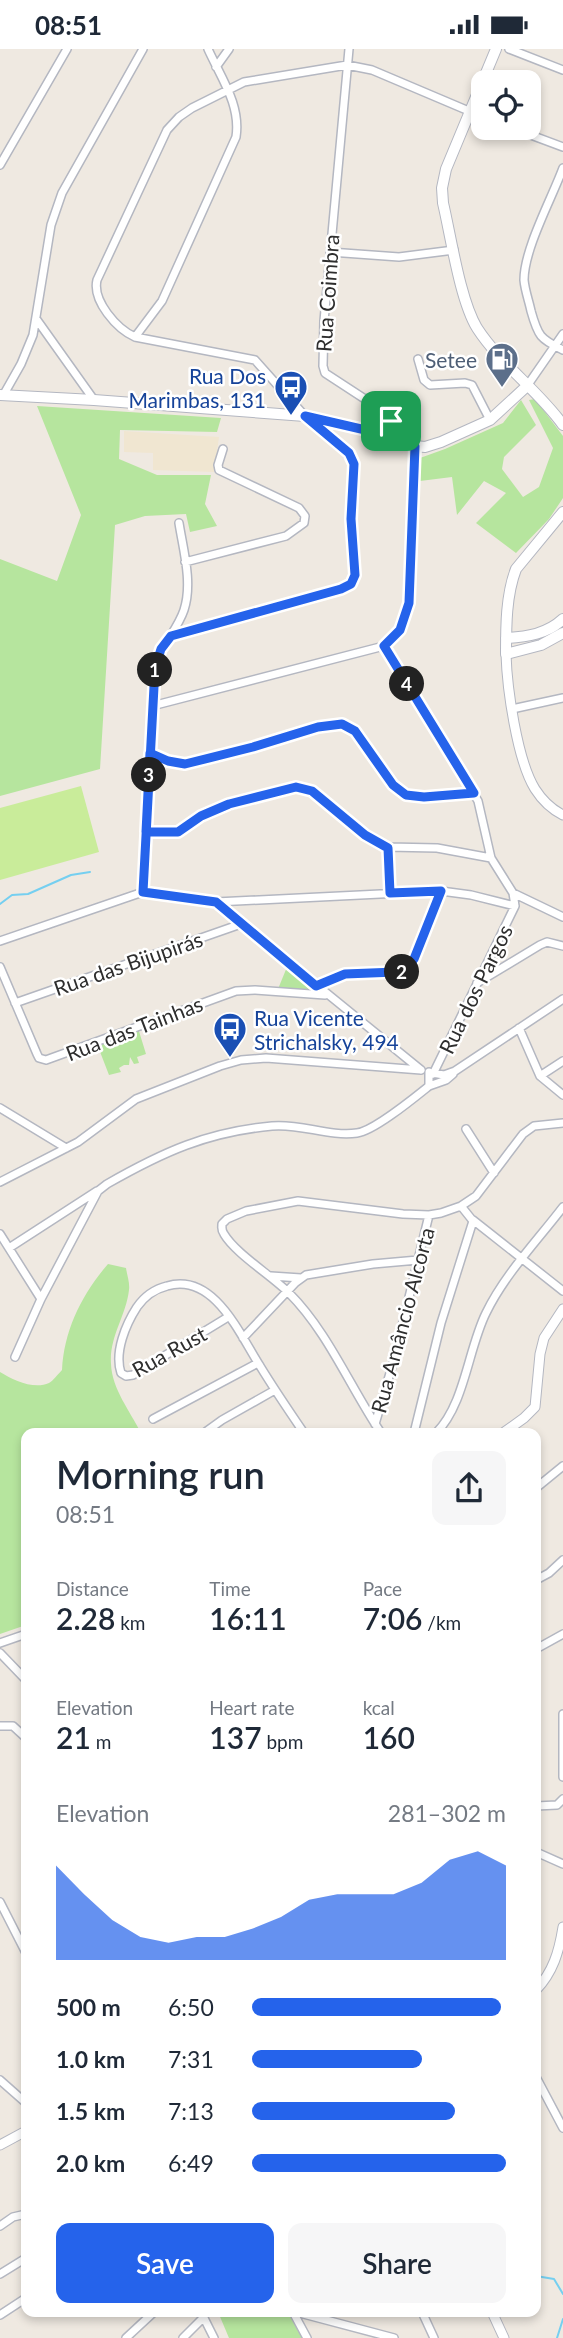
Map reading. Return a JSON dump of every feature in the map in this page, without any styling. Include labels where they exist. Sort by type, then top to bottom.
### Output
[{"type":"main road","points":[[496,49],[446,169],[442,188],[443,203],[466,301],[476,326],[489,344],[562,423]]},
{"type":"main road","points":[[2,395],[305,416],[387,435],[415,446],[430,446],[491,420],[527,386]]},
{"type":"main road","points":[[387,435],[391,421]]},
{"type":"main road","points":[[563,512],[516,569],[512,579],[506,654],[541,645],[563,633]]},
{"type":"main road","points":[[506,638],[527,637],[547,631],[563,619]]},
{"type":"street","points":[[0,165],[67,49]]},
{"type":"street","points":[[2,395],[29,348],[37,320],[51,225],[58,201],[143,49]]},
{"type":"street","points":[[131,335],[162,301],[236,137],[237,115],[228,89],[208,49]]},
{"type":"street","points":[[216,67],[229,49]]},
{"type":"street","name":"Rua Coimbra","points":[[349,49],[324,321],[323,370],[328,377],[374,405],[415,446]]},
{"type":"street","points":[[509,49],[563,70]]},
{"type":"street","points":[[171,636],[341,589],[354,580],[356,567],[351,519],[354,464],[349,453],[305,416],[255,360],[131,335],[112,320],[97,296],[97,281],[167,129],[185,113],[244,82],[347,65],[372,70],[469,112]]},
{"type":"street","points":[[541,139],[563,147]]},
{"type":"street","points":[[559,348],[545,342],[536,331],[524,278],[533,245],[563,168]]},
{"type":"street","points":[[330,252],[399,257],[454,250]]},
{"type":"street","points":[[37,320],[93,400]]},
{"type":"street","points":[[527,386],[559,348],[563,334]]},
{"type":"street","points":[[418,359],[424,380],[430,385],[472,385],[491,420]]},
{"type":"street","points":[[152,706],[384,646],[400,630],[409,603],[415,446]]},
{"type":"street","points":[[185,562],[286,536],[304,523],[305,516],[299,509],[219,470],[223,449]]},
{"type":"street","points":[[143,892],[152,706],[158,657],[184,610],[187,598],[179,523]]},
{"type":"street","name":"Rua dos Pargos","points":[[384,646],[474,793],[482,811],[491,858],[513,893],[515,906],[428,1072]]},
{"type":"street","points":[[506,654],[512,709],[521,751],[533,786],[547,804],[563,815]]},
{"type":"street","points":[[512,709],[563,698]]},
{"type":"street","points":[[150,753],[168,761],[185,764],[318,727],[342,724],[355,731],[393,785],[406,795],[424,797],[474,793]]},
{"type":"street","points":[[146,832],[178,832],[201,816],[229,804],[302,787],[312,791],[365,835],[388,848],[437,848],[491,858]]},
{"type":"street","points":[[388,848],[390,893]]},
{"type":"street","points":[[0,941],[143,892],[216,902],[441,891],[515,906]]},
{"type":"street","points":[[316,986],[345,974],[396,972],[406,969],[414,959],[441,891]]},
{"type":"street","points":[[513,893],[563,917]]},
{"type":"street","points":[[216,902],[327,995],[428,1072],[429,1086]]},
{"type":"street","name":"Rua das Bijupirás","points":[[15,1003],[241,924]]},
{"type":"street","points":[[477,983],[540,945],[547,942],[563,946]]},
{"type":"street","name":"Rua das Tainhas","points":[[0,967],[37,1054],[46,1060],[236,991],[327,995]]},
{"type":"street","points":[[9,1248],[97,1191],[178,1147],[217,1134],[277,1125],[344,1133],[363,1132],[429,1086],[446,1080],[563,999]]},
{"type":"street","points":[[519,1028],[540,1076],[563,1095]]},
{"type":"street","points":[[0,1182],[78,1142],[136,1099],[241,1060],[266,1058],[444,1075],[455,1072]]},
{"type":"street","points":[[540,1076],[563,1061]]},
{"type":"street","points":[[0,1108],[66,1148]]},
{"type":"street","points":[[378,1428],[320,1333],[288,1292],[224,1235],[222,1224],[246,1211],[298,1201],[429,1215],[461,1206],[476,1196],[523,1134],[534,1126],[563,1123]]},
{"type":"street","points":[[466,1129],[494,1173]]},
{"type":"street","points":[[15,1357],[41,1299],[97,1191]]},
{"type":"street","points":[[461,1206],[473,1220],[563,1291]]},
{"type":"street","points":[[440,1428],[450,1416],[486,1313],[497,1293],[563,1207]]},
{"type":"street","name":"Rua Amâncio Alcorta","points":[[375,1424],[393,1363],[429,1215]]},
{"type":"street","points":[[415,1428],[443,1316],[473,1220]]},
{"type":"street","points":[[0,1234],[41,1299]]},
{"type":"street","points":[[270,1276],[301,1278],[322,1272],[418,1260]]},
{"type":"street","points":[[243,1338],[301,1278]]},
{"type":"street","name":"Rua Rust","points":[[228,1317],[132,1375],[121,1373],[121,1343],[137,1307],[146,1297],[160,1289],[187,1283],[210,1295],[228,1317],[301,1428]]},
{"type":"street","points":[[510,1428],[535,1407],[544,1338],[563,1309]]},
{"type":"street","points":[[153,1419],[258,1363]]},
{"type":"street","points":[[211,1428],[275,1390]]},
{"type":"street","points":[[541,1484],[563,1466]]},
{"type":"street","points":[[541,1577],[563,1560]]},
{"type":"street","points":[[541,1646],[563,1634]]},
{"type":"street","points":[[0,1643],[21,1635]]},
{"type":"street","points":[[0,1653],[21,1675]]},
{"type":"street","points":[[563,1714],[563,1777]]},
{"type":"street","points":[[0,1726],[13,1725],[21,1733]]},
{"type":"street","points":[[541,1805],[557,1805],[563,1799]]},
{"type":"street","points":[[541,1854],[563,1864]]},
{"type":"street","points":[[0,1902],[21,1942]]},
{"type":"street","points":[[541,1984],[555,1961],[563,1927]]},
{"type":"street","points":[[0,2080],[21,2099]]},
{"type":"street","points":[[541,2086],[563,2128]]},
{"type":"street","points":[[0,2145],[21,2134]]},
{"type":"street","points":[[0,2226],[21,2215]]},
{"type":"street","points":[[0,2274],[21,2261]]},
{"type":"street","points":[[0,2315],[21,2301]]},
{"type":"street","points":[[126,2338],[149,2317]]},
{"type":"street","points":[[183,2338],[200,2317]]},
{"type":"street","points":[[204,2317],[214,2338]]},
{"type":"street","points":[[297,2317],[307,2338]]},
{"type":"street","points":[[314,2317],[394,2338]]},
{"type":"street","points":[[424,2317],[434,2338]]},
{"type":"street","points":[[494,2317],[504,2338]]},
{"type":"shaded area","points":[[124,431],[219,437],[214,472],[153,470],[153,453],[124,452]]},
{"type":"green space","points":[[535,399],[563,436],[563,498],[549,519],[516,553],[476,523],[506,493],[484,481],[457,515],[452,477],[420,481],[420,458],[503,423],[521,400],[536,425],[504,457],[502,469],[523,497],[539,487],[553,448],[529,400]]},
{"type":"green space","points":[[37,406],[221,418],[217,432],[120,430],[119,459],[157,475],[211,475],[205,504],[217,526],[190,532],[186,514],[145,516],[115,525],[100,769],[0,796],[0,559],[57,581],[81,515]]},
{"type":"green space","points":[[81,786],[99,852],[0,880],[0,808]]},
{"type":"green space","points":[[287,967],[310,990],[278,989]]},
{"type":"green space","points":[[138,1028],[146,1054],[137,1057],[139,1063],[134,1064],[130,1057],[129,1065],[119,1068],[121,1072],[109,1075],[97,1044]]},
{"type":"green space","points":[[108,1264],[126,1268],[129,1287],[127,1300],[113,1345],[111,1364],[118,1391],[138,1428],[21,1428],[21,1627],[0,1634],[0,1372],[30,1385],[43,1385],[54,1379],[62,1370],[66,1341],[76,1313]]},
{"type":"green space","points":[[220,2317],[294,2317],[303,2338],[229,2338]]},
{"type":"waterway","points":[[0,904],[12,895],[28,894],[71,875],[90,872]]},
{"type":"waterway","points":[[541,2277],[554,2279],[563,2294]]},
{"type":"waterway","points":[[557,2338],[563,2319]]},
{"type":"place","name":"Setee","points":[[502,389]]},
{"type":"place","name":"Rua Dos Marimbas, 131","points":[[291,417]]},
{"type":"place","name":"Rua Vicente Strichalsky, 494","points":[[230,1059]]},
{"type":"route","points":[[305,416],[387,435],[391,421],[415,446],[411,583],[404,622],[384,646],[474,793],[424,797],[406,795],[393,785],[361,737],[349,726],[342,724],[318,727],[185,764],[168,761],[150,753],[146,832],[178,832],[201,816],[229,804],[302,787],[312,791],[365,835],[388,848],[390,893],[441,891],[414,959],[406,969],[402,972],[354,972],[316,986],[216,902],[143,892],[152,706],[155,668],[161,649],[171,636],[351,584],[356,567],[351,519],[354,464],[349,453],[305,416]]}]
